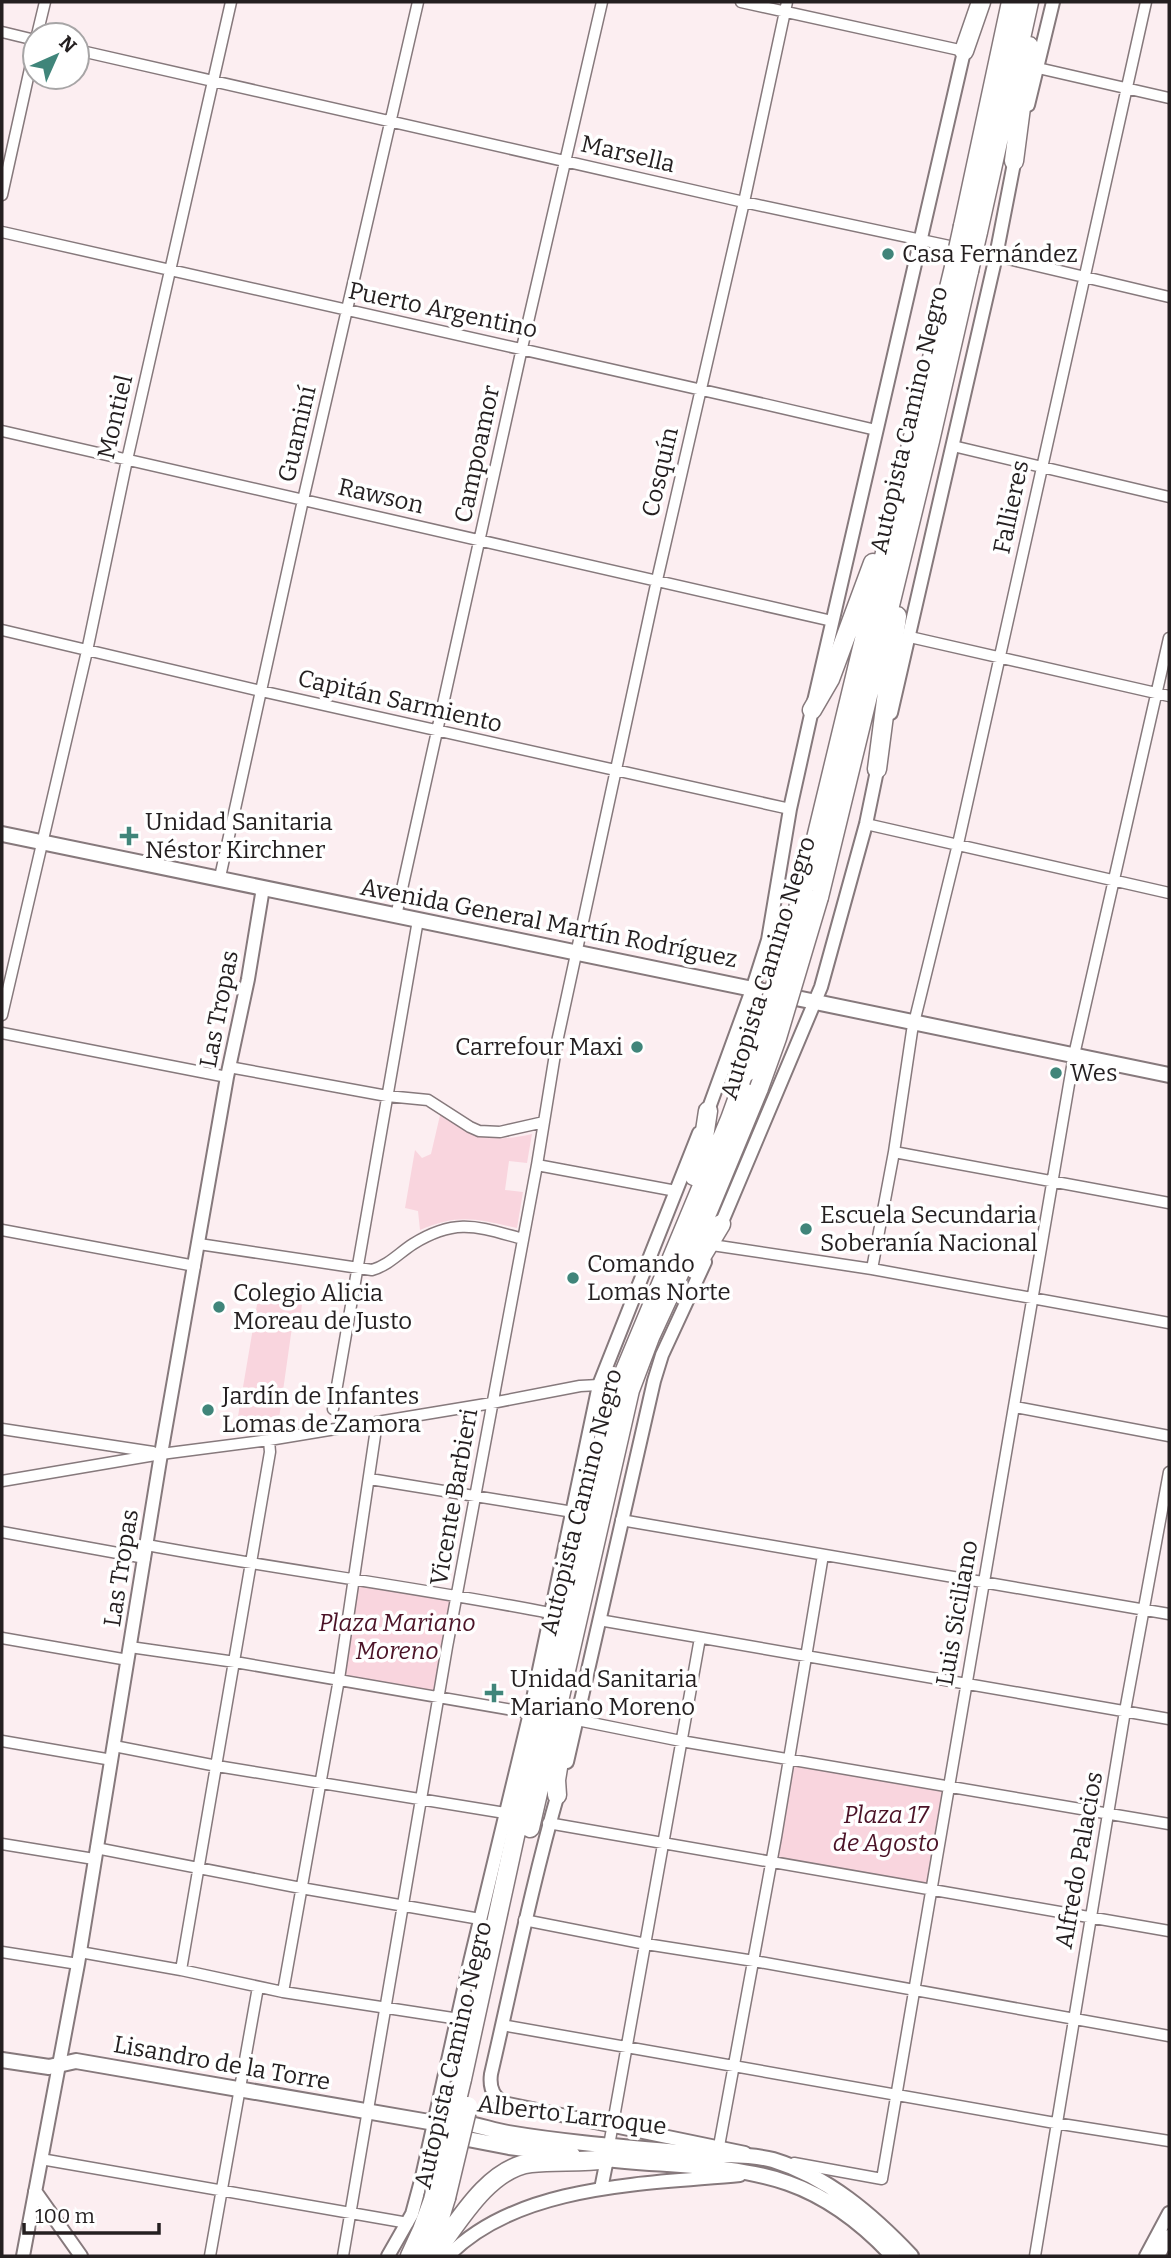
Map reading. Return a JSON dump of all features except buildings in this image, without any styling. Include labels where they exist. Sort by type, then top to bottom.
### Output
[{"type":"highway","points":[[964,51],[981,2]]},
{"type":"highway","name":"Autopista Camino Negro","points":[[468,2080],[579,1516],[613,1399],[730,1119],[811,892],[930,441],[1011,2]]},
{"type":"highway","name":"Autopista Camino Negro","points":[[970,229],[1028,2]]},
{"type":"highway","points":[[1014,161],[1037,2]]},
{"type":"highway","name":"Autopista Camino Negro","points":[[422,2256],[439,2221],[440,2199],[631,1390],[650,1337],[719,1186],[777,1038],[899,495],[962,269]]},
{"type":"highway","points":[[877,769],[902,586],[930,441]]},
{"type":"highway","points":[[812,710],[830,679],[899,495]]},
{"type":"highway","points":[[641,1329],[643,1311],[701,1157],[708,1111]]},
{"type":"highway","points":[[631,1390],[699,1259],[721,1224]]},
{"type":"highway","points":[[550,1614],[556,1606],[579,1516]]},
{"type":"highway","points":[[557,1795],[556,1780],[576,1662],[578,1614]]},
{"type":"highway","points":[[433,2256],[481,2193],[507,2170],[528,2163],[581,2163],[608,2153]]},
{"type":"highway","name":"Autopista Camino Negro","points":[[410,2256],[440,2199]]},
{"type":"main road","name":"Avenida General Martín Rodríguez","points":[[2,834],[1169,1074]]},
{"type":"main road","name":"Lisandro de la Torre","points":[[2,2060],[40,2067],[76,2061],[435,2123]]},
{"type":"main road","name":"Alberto Larroque","points":[[435,2123],[443,2134],[509,2147],[769,2160],[818,2180],[853,2202],[911,2256]]},
{"type":"main road","name":"Alberto Larroque","points":[[608,2153],[747,2174],[788,2183],[845,2214],[893,2256]]},
{"type":"street","points":[[40,21],[45,2]]},
{"type":"street","name":"Montiel","points":[[2,1015],[230,2]]},
{"type":"street","name":"Guaminí","points":[[220,877],[303,500],[418,2]]},
{"type":"street","name":"Campoamor","points":[[396,916],[602,2]]},
{"type":"street","points":[[741,2],[786,7],[964,51]]},
{"type":"street","points":[[370,1479],[579,1516],[598,1385],[708,1111],[768,940],[790,809],[975,2]]},
{"type":"street","points":[[769,2160],[719,2146],[508,2104],[499,2101],[492,2092],[491,2074],[524,1920],[576,1720],[659,1365],[817,1000],[866,824],[996,256],[1014,161],[1053,2]]},
{"type":"street","name":"Fallieres","points":[[872,1269],[915,1021],[958,844],[1146,2]]},
{"type":"street","name":"Cosquín","points":[[575,952],[786,7]]},
{"type":"street","points":[[2,32],[21,37]]},
{"type":"street","name":"Marsella","points":[[91,53],[1169,297]]},
{"type":"street","points":[[1038,68],[1169,98]]},
{"type":"street","points":[[2,195],[25,91]]},
{"type":"street","name":"Puerto Argentino","points":[[2,232],[876,430]]},
{"type":"street","name":"Rawson","points":[[2,431],[832,621]]},
{"type":"street","points":[[953,446],[1169,497]]},
{"type":"street","name":"Capitán Sarmiento","points":[[2,630],[261,691],[790,809]]},
{"type":"street","points":[[910,637],[1169,696]]},
{"type":"street","name":"Luis Siciliano","points":[[769,2160],[882,2179],[1074,1055],[1169,638]]},
{"type":"street","points":[[866,824],[1169,893]]},
{"type":"street","name":"Las Tropas","points":[[23,2256],[79,1958],[162,1454],[228,1072],[248,979],[263,888]]},
{"type":"street","points":[[333,1409],[418,920]]},
{"type":"street","name":"Vicente Barbieri","points":[[343,2256],[474,1496],[575,952]]},
{"type":"street","points":[[2,1034],[228,1072],[428,1100],[470,1127],[489,1132],[544,1122]]},
{"type":"street","points":[[894,1152],[1169,1203]]},
{"type":"street","points":[[537,1165],[676,1191]]},
{"type":"street","points":[[199,1244],[357,1270],[372,1270],[383,1267],[422,1239],[450,1227],[485,1227],[523,1239]]},
{"type":"street","points":[[2,1230],[195,1266]]},
{"type":"street","points":[[712,1245],[872,1269],[1169,1323]]},
{"type":"street","points":[[2,1481],[598,1385]]},
{"type":"street","points":[[1015,1407],[1169,1436]]},
{"type":"street","points":[[283,1992],[339,1679],[377,1422]]},
{"type":"street","points":[[2,1429],[162,1454]]},
{"type":"street","points":[[181,1970],[235,1662],[270,1451],[269,1440]]},
{"type":"street","name":"Alfredo Palacios","points":[[1035,2256],[1125,1711],[1169,1472]]},
{"type":"street","points":[[621,1520],[1169,1614]]},
{"type":"street","points":[[2,1532],[354,1578],[550,1614],[530,1713],[416,2201],[408,2223],[387,2256]]},
{"type":"street","points":[[719,2146],[772,1861],[823,1555]]},
{"type":"street","points":[[599,1620],[1169,1719]]},
{"type":"street","points":[[2,1638],[235,1662],[530,1713]]},
{"type":"street","points":[[601,2189],[700,1638]]},
{"type":"street","points":[[576,1720],[789,1760],[1169,1824]]},
{"type":"street","points":[[2,1741],[112,1760]]},
{"type":"street","points":[[114,1746],[217,1766],[505,1813]]},
{"type":"street","points":[[548,1823],[1169,1931]]},
{"type":"street","points":[[2,1844],[198,1867],[480,1919]]},
{"type":"street","points":[[524,1920],[1169,2036]]},
{"type":"street","points":[[2,1952],[181,1970],[283,1992],[459,2019]]},
{"type":"street","points":[[210,2256],[258,1987]]},
{"type":"street","points":[[502,2025],[1169,2141]]},
{"type":"street","points":[[41,2159],[408,2223]]},
{"type":"street","points":[[449,2256],[462,2243],[482,2230],[524,2208],[563,2196],[601,2189],[747,2174]]},
{"type":"street","points":[[35,2190],[81,2256]]},
{"type":"street","points":[[1152,2255],[1169,2213]]},
{"type":"street","points":[[1152,2255],[1169,2236]]},
{"type":"green space","points":[[441,1111],[483,1136],[504,1138],[532,1134],[527,1163],[509,1161],[505,1190],[523,1192],[517,1228],[468,1219],[446,1221],[420,1230],[418,1211],[405,1208],[415,1150],[422,1158],[431,1154]]},
{"type":"green space","points":[[260,1287],[303,1294],[301,1313],[294,1313],[278,1426],[235,1434]]},
{"type":"green space","name":"Plaza Mariano Moreno","points":[[354,1578],[454,1595],[439,1698],[339,1679]]},
{"type":"green space","name":"Plaza 17 de Agosto","points":[[789,1760],[948,1785],[930,1889],[772,1861]]},
{"type":"place","name":"Casa Fernández","points":[[888,254]]},
{"type":"place","name":"Unidad Sanitaria Néstor Kirchner","points":[[129,836]]},
{"type":"place","name":"Carrefour Maxi","points":[[637,1047]]},
{"type":"place","name":"Wes","points":[[1056,1073]]},
{"type":"place","name":"Escuela Secundaria Soberanía Nacional","points":[[806,1229]]},
{"type":"place","name":"Comando Lomas Norte","points":[[573,1278]]},
{"type":"place","name":"Colegio Alicia Moreau de Justo","points":[[219,1307]]},
{"type":"place","name":"Jardín de Infantes Lomas de Zamora","points":[[208,1410]]},
{"type":"place","name":"Unidad Sanitaria Mariano Moreno","points":[[494,1693]]}]
